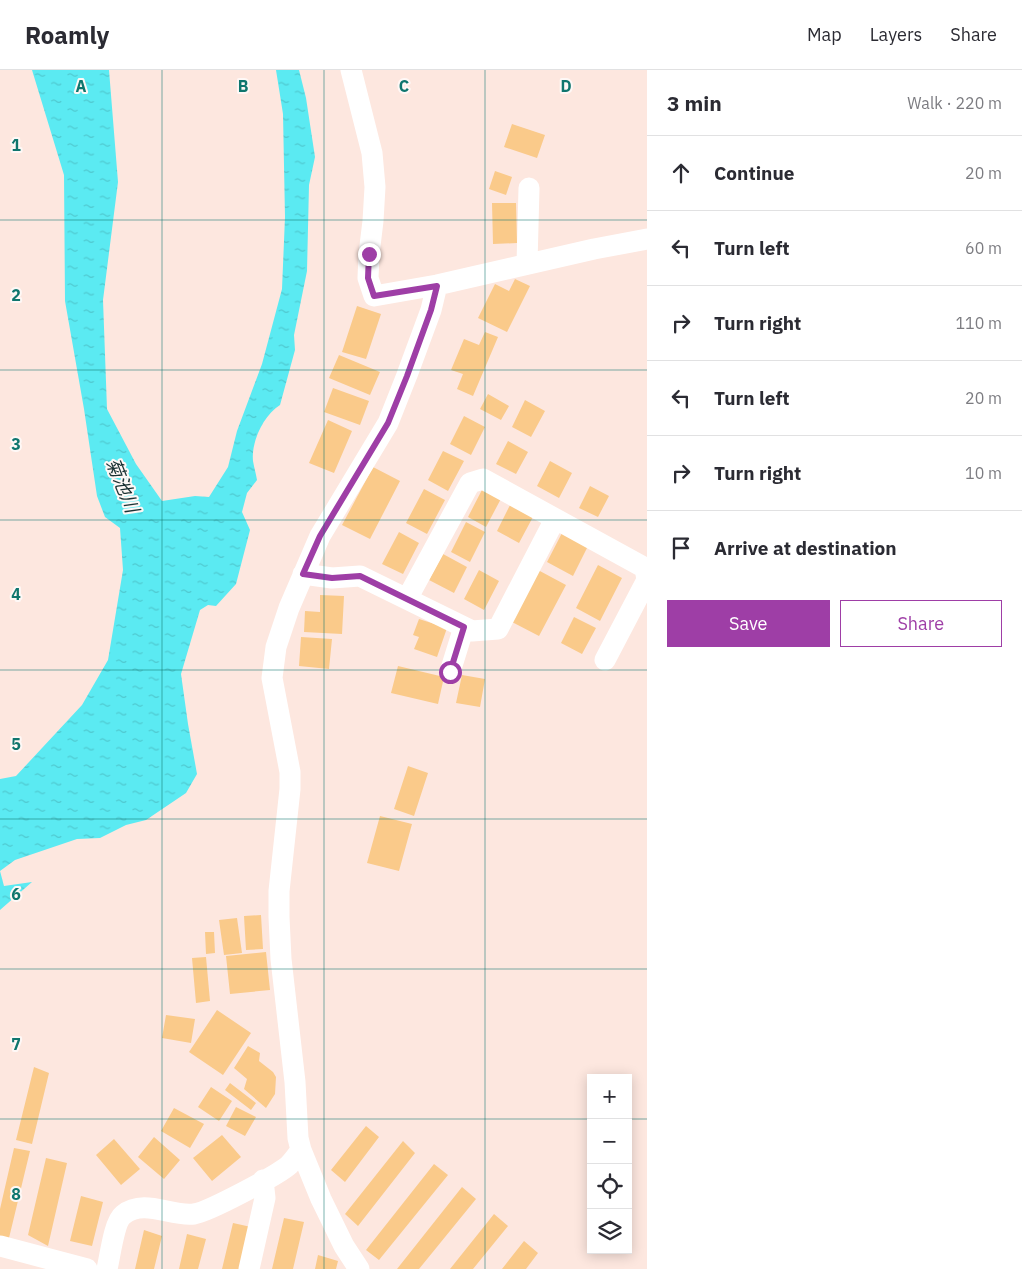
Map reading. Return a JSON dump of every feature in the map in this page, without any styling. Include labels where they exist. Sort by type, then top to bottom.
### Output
[{"type":"street","points":[[351,70],[372,153],[375,186],[368,278],[374,296],[437,286],[594,249],[647,239]]},
{"type":"street","points":[[527,264],[529,188]]},
{"type":"street","points":[[359,1269],[344,1246],[301,1150],[281,960],[279,917],[279,891],[290,789],[290,772],[272,678],[276,647],[303,574],[320,536],[388,423],[411,366],[431,310],[437,286]]},
{"type":"street","points":[[407,599],[470,483],[483,479],[645,568],[647,580],[605,660]]},
{"type":"street","points":[[303,574],[332,578],[360,576],[472,631],[498,629],[555,519]]},
{"type":"street","points":[[450,672],[464,627]]},
{"type":"street","points":[[107,1269],[117,1224],[123,1215],[141,1207],[182,1214],[195,1214],[289,1165],[301,1150]]},
{"type":"street","points":[[249,1269],[265,1198],[263,1180]]},
{"type":"street","points":[[0,1246],[87,1269]]},
{"type":"water","name":"菊池川","points":[[32,70],[109,70],[118,182],[103,300],[107,409],[136,464],[162,501],[195,496],[209,497],[228,467],[237,431],[262,364],[282,289],[285,217],[283,114],[276,70],[299,70],[306,98],[315,157],[309,185],[307,271],[294,335],[295,350],[280,405],[274,409],[264,422],[254,445],[253,461],[257,480],[247,493],[242,512],[250,530],[236,584],[216,606],[208,605],[200,610],[181,674],[197,774],[186,793],[146,820],[126,825],[100,838],[77,839],[15,860],[0,871],[0,779],[16,776],[82,705],[108,660],[123,570],[120,528],[105,517],[97,496],[65,301],[64,175]]},
{"type":"water","points":[[0,871],[4,886],[32,882],[0,910]]},
{"type":"building","points":[[512,124],[545,135],[537,158],[504,147]]},
{"type":"building","points":[[495,171],[512,177],[506,195],[489,189]]},
{"type":"building","points":[[492,203],[516,203],[517,243],[493,244]]},
{"type":"building","points":[[515,279],[530,286],[507,332],[478,318],[495,284],[509,291]]},
{"type":"building","points":[[357,306],[381,314],[366,359],[342,352]]},
{"type":"building","points":[[485,332],[498,337],[473,396],[457,389],[463,374],[451,370],[464,339],[479,345]]},
{"type":"building","points":[[339,355],[380,372],[370,395],[329,378]]},
{"type":"building","points":[[333,388],[369,401],[360,425],[324,412]]},
{"type":"building","points":[[488,394],[509,406],[501,420],[480,409]]},
{"type":"building","points":[[525,400],[545,411],[531,437],[512,427]]},
{"type":"building","points":[[464,416],[485,427],[471,455],[450,444]]},
{"type":"building","points":[[328,420],[352,431],[334,473],[309,463]]},
{"type":"building","points":[[508,441],[528,452],[516,474],[496,464]]},
{"type":"building","points":[[443,451],[464,461],[448,491],[428,480]]},
{"type":"building","points":[[550,461],[572,473],[559,498],[537,486]]},
{"type":"building","points":[[373,467],[400,481],[370,539],[342,525]]},
{"type":"building","points":[[485,484],[504,493],[486,527],[468,517]]},
{"type":"building","points":[[590,486],[609,496],[598,517],[579,508]]},
{"type":"building","points":[[424,489],[445,500],[427,534],[406,523]]},
{"type":"building","points":[[511,503],[534,515],[519,543],[497,531]]},
{"type":"building","points":[[466,522],[485,532],[470,562],[451,552]]},
{"type":"building","points":[[563,531],[589,544],[573,576],[547,562]]},
{"type":"building","points":[[399,532],[419,543],[403,574],[382,564]]},
{"type":"building","points":[[443,554],[467,567],[454,593],[429,580]]},
{"type":"building","points":[[598,565],[622,578],[600,621],[576,608]]},
{"type":"building","points":[[479,570],[499,581],[484,610],[464,599]]},
{"type":"building","points":[[538,570],[566,585],[539,636],[512,622]]},
{"type":"building","points":[[320,595],[344,596],[342,634],[304,632],[305,611],[320,612]]},
{"type":"building","points":[[574,617],[596,628],[582,654],[561,643]]},
{"type":"building","points":[[419,619],[447,628],[437,657],[414,649],[419,637],[413,635]]},
{"type":"building","points":[[301,637],[332,639],[329,669],[299,666]]},
{"type":"building","points":[[398,666],[444,677],[438,704],[391,693]]},
{"type":"building","points":[[462,675],[485,679],[480,707],[456,703]]},
{"type":"building","points":[[408,766],[428,773],[414,816],[394,809]]},
{"type":"building","points":[[380,816],[412,824],[399,871],[367,863]]},
{"type":"building","points":[[261,915],[263,949],[246,950],[244,916]]},
{"type":"building","points":[[237,918],[242,953],[224,955],[219,920]]},
{"type":"building","points":[[205,932],[214,932],[215,953],[206,954]]},
{"type":"building","points":[[266,952],[270,990],[230,994],[226,956]]},
{"type":"building","points":[[206,957],[210,1001],[196,1003],[192,958]]},
{"type":"building","points":[[217,1010],[251,1033],[223,1075],[189,1052]]},
{"type":"building","points":[[166,1015],[195,1019],[191,1043],[162,1038]]},
{"type":"building","points":[[248,1046],[260,1053],[259,1061],[273,1072],[276,1077],[275,1094],[266,1108],[244,1089],[247,1079],[234,1068]]},
{"type":"building","points":[[34,1067],[49,1073],[32,1144],[16,1140]]},
{"type":"building","points":[[230,1083],[256,1103],[251,1110],[225,1090]]},
{"type":"building","points":[[211,1087],[232,1101],[219,1121],[198,1107]]},
{"type":"building","points":[[236,1107],[256,1117],[245,1136],[226,1126]]},
{"type":"building","points":[[174,1108],[204,1124],[190,1148],[161,1131]]},
{"type":"building","points":[[366,1126],[379,1137],[345,1182],[331,1170]]},
{"type":"building","points":[[222,1135],[241,1157],[212,1181],[193,1158]]},
{"type":"building","points":[[154,1137],[180,1160],[164,1179],[138,1157]]},
{"type":"building","points":[[114,1139],[140,1169],[121,1185],[96,1155]]},
{"type":"building","points":[[403,1141],[415,1153],[358,1226],[345,1214]]},
{"type":"building","points":[[14,1148],[30,1151],[9,1238],[0,1236],[0,1209]]},
{"type":"building","points":[[46,1158],[67,1163],[48,1246],[28,1235]]},
{"type":"building","points":[[434,1164],[448,1175],[379,1260],[366,1250]]},
{"type":"building","points":[[462,1187],[476,1199],[419,1269],[397,1269]]},
{"type":"building","points":[[81,1196],[103,1202],[92,1246],[70,1241]]},
{"type":"building","points":[[494,1214],[508,1226],[473,1269],[450,1269]]},
{"type":"building","points":[[284,1218],[304,1222],[293,1269],[272,1269]]},
{"type":"building","points":[[233,1223],[251,1227],[241,1269],[222,1269]]},
{"type":"building","points":[[144,1230],[162,1236],[154,1269],[135,1269]]},
{"type":"building","points":[[187,1234],[206,1239],[198,1269],[179,1269]]},
{"type":"building","points":[[524,1241],[538,1253],[526,1269],[502,1269]]},
{"type":"building","points":[[318,1255],[338,1261],[336,1269],[315,1269]]},
{"type":"route","points":[[369,254],[368,278],[374,296],[437,286],[431,310],[388,423],[320,536],[303,574],[332,578],[360,576],[464,627],[450,672]]}]
